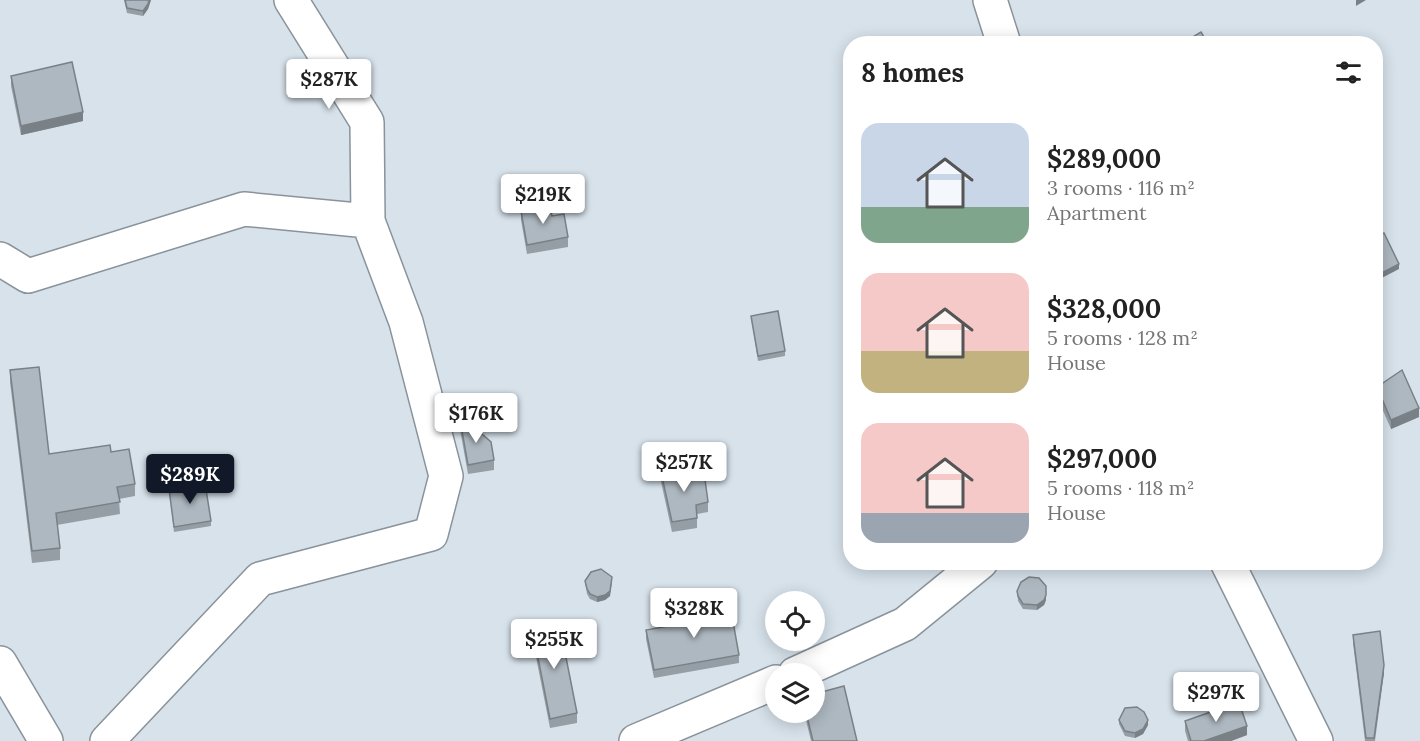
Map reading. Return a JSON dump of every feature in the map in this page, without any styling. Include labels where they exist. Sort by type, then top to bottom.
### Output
[{"type":"street","points":[[107,741],[260,579],[431,534],[446,476],[406,322],[368,221],[367,122],[291,0]]},
{"type":"street","points":[[990,0],[1001,36]]},
{"type":"street","points":[[0,259],[28,276],[244,210],[368,221]]},
{"type":"street","points":[[819,663],[905,624],[971,570]]},
{"type":"street","points":[[1231,570],[1316,741]]},
{"type":"street","points":[[0,663],[46,741]]},
{"type":"street","points":[[636,741],[765,687]]},
{"type":"building","points":[[125,0],[149,0],[143,11],[127,8]]},
{"type":"building","points":[[72,62],[83,112],[21,126],[11,76]]},
{"type":"building","points":[[550,205],[552,216],[564,214],[568,237],[527,245],[521,211]]},
{"type":"building","points":[[1383,234],[1399,264],[1383,272]]},
{"type":"building","points":[[778,311],[785,351],[758,356],[751,316]]},
{"type":"building","points":[[39,367],[49,454],[110,445],[111,452],[129,449],[135,484],[117,487],[120,502],[56,513],[60,548],[32,551],[10,370]]},
{"type":"building","points":[[1402,370],[1419,408],[1391,420],[1383,401],[1383,383]]},
{"type":"building","points":[[459,414],[491,442],[494,460],[468,465]]},
{"type":"building","points":[[692,467],[693,474],[704,472],[708,502],[696,505],[697,518],[672,522],[661,472]]},
{"type":"building","points":[[205,483],[211,521],[174,527],[169,489]]},
{"type":"building","points":[[601,569],[612,577],[610,591],[597,597],[590,594],[585,581],[591,572]]},
{"type":"building","points":[[1029,577],[1039,578],[1046,586],[1044,600],[1037,605],[1023,604],[1018,596],[1017,591],[1021,582]]},
{"type":"building","points":[[728,605],[739,655],[654,670],[646,630],[685,623],[683,613]]},
{"type":"building","points":[[559,622],[577,713],[550,719],[532,627]]},
{"type":"building","points":[[1380,631],[1384,665],[1374,738],[1366,738],[1353,635]]},
{"type":"building","points":[[844,686],[857,741],[813,741],[809,723],[825,723],[825,691]]},
{"type":"building","points":[[1239,702],[1247,726],[1204,741],[1191,741],[1185,721]]},
{"type":"building","points":[[1137,707],[1144,712],[1148,720],[1143,729],[1135,733],[1125,731],[1119,720],[1125,708]]}]
